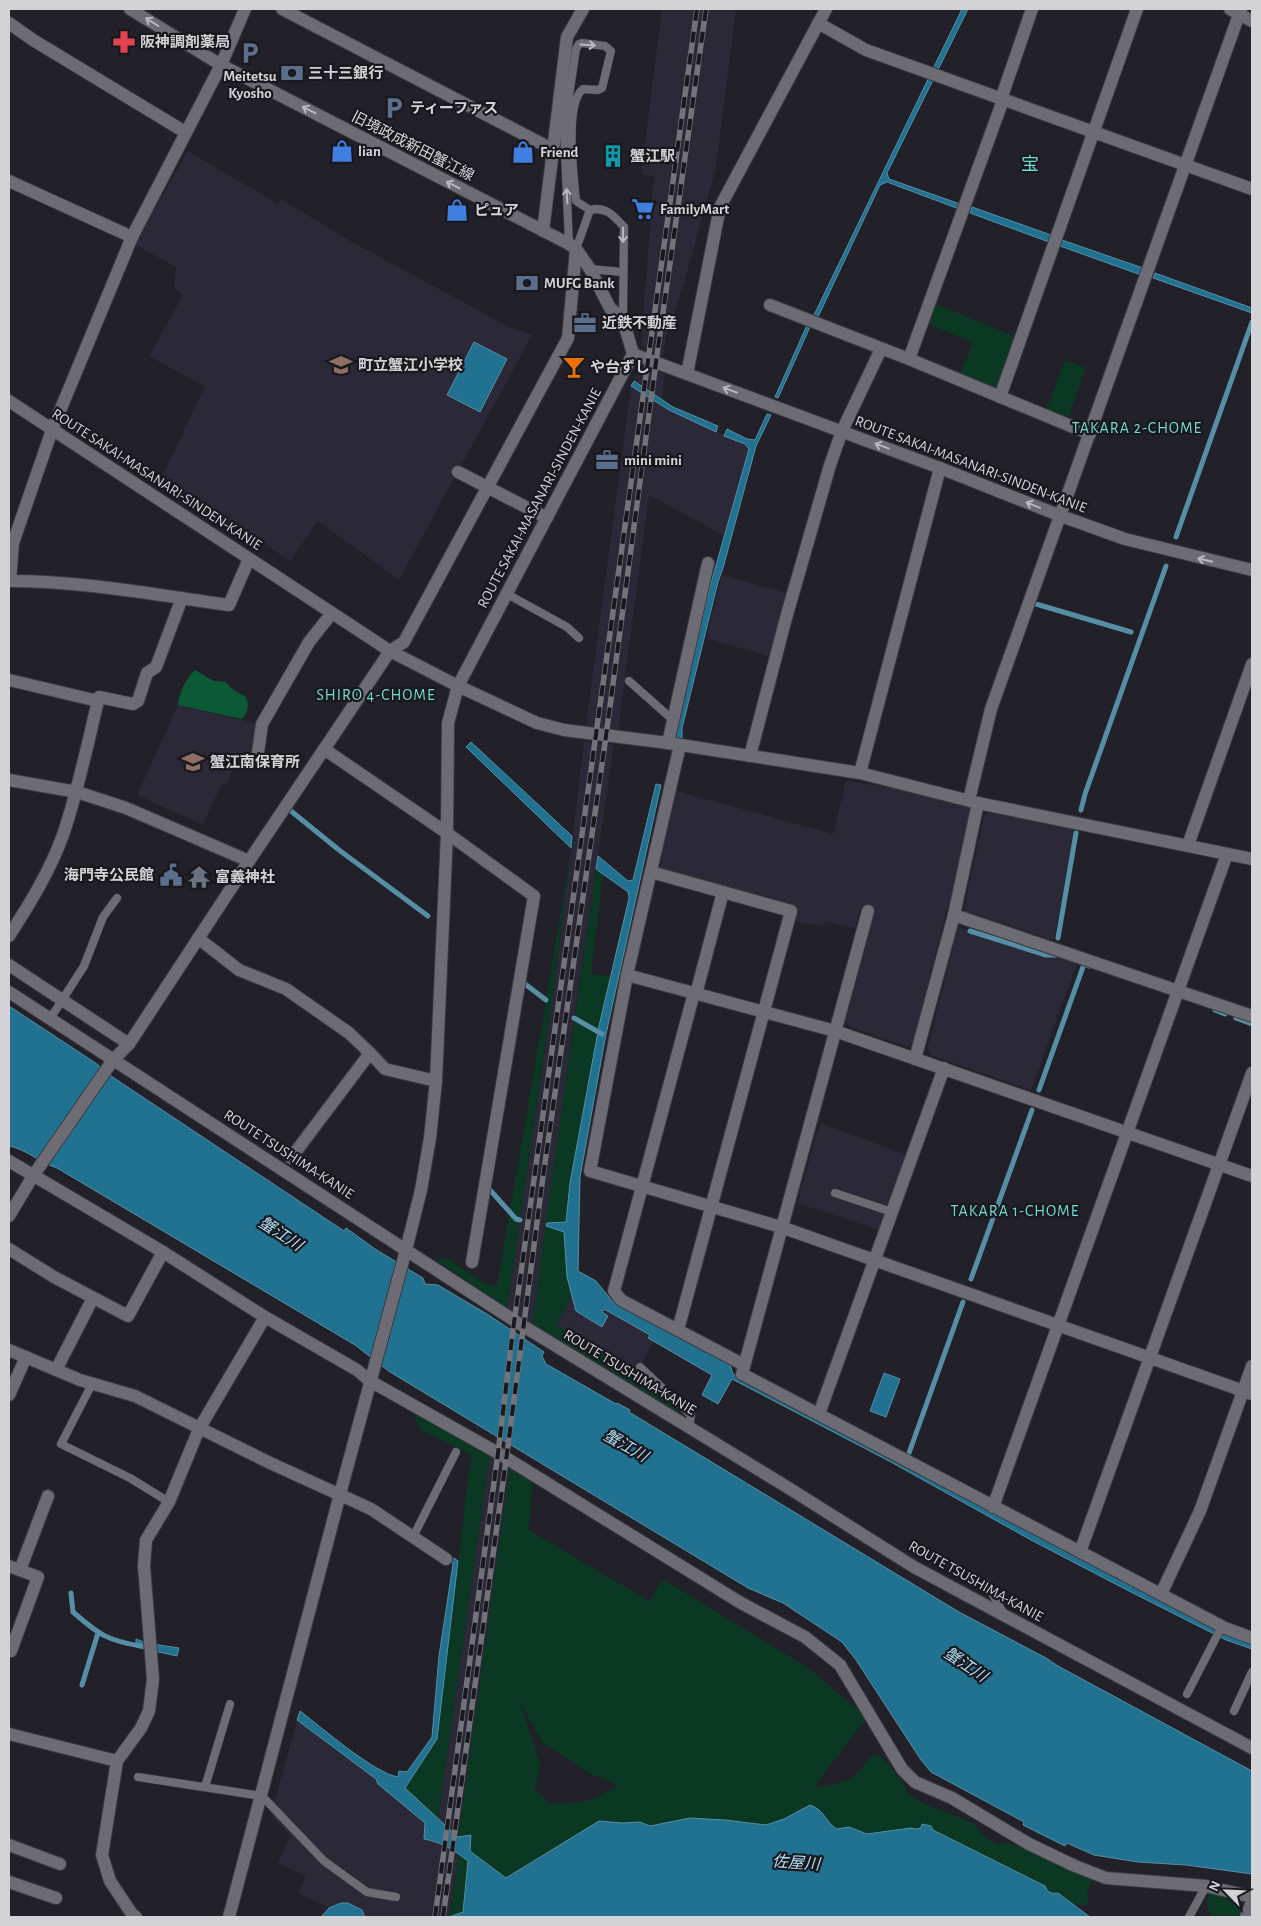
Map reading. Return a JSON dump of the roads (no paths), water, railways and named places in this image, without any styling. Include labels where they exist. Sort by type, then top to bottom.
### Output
[{"type":"street","name":"旧境政成新田蟹江線","points":[[130,9],[221,65],[573,247]]},
{"type":"street","points":[[245,9],[221,65],[132,237],[52,430],[13,544],[9,581],[44,582],[112,589],[229,605],[249,559]]},
{"type":"street","points":[[282,9],[554,150]]},
{"type":"street","points":[[543,232],[567,37],[583,9]]},
{"type":"street","points":[[687,374],[720,207],[826,9]]},
{"type":"street","points":[[909,359],[1002,99],[1032,9]]},
{"type":"street","points":[[1000,397],[1137,9]]},
{"type":"street","points":[[915,1058],[954,914],[991,709],[1185,165],[1237,10],[1252,22]]},
{"type":"street","points":[[9,23],[33,40],[185,132]]},
{"type":"street","points":[[818,23],[866,50],[1252,189]]},
{"type":"street","points":[[9,181],[132,237]]},
{"type":"street","points":[[573,247],[590,269],[610,308],[623,320],[633,354]]},
{"type":"street","points":[[9,1216],[36,1171],[111,1062],[129,1044],[390,651],[404,642],[568,338],[573,247]]},
{"type":"street","points":[[770,305],[909,359],[1090,434]]},
{"type":"street","points":[[750,756],[786,618],[830,465],[842,431],[881,349]]},
{"type":"street","name":"ROUTE SAKAI-MASANARI-SINDEN-KANIE","points":[[9,401],[390,651],[458,686],[633,354],[1125,539],[1252,570]]},
{"type":"street","points":[[860,773],[940,468]]},
{"type":"street","points":[[458,472],[547,518]]},
{"type":"street","points":[[708,563],[673,720],[674,744],[651,872],[627,975],[590,1171],[712,1205],[782,1227],[1248,1392]]},
{"type":"street","points":[[9,936],[31,903],[62,837],[76,792],[99,697],[133,704],[138,701],[147,673],[156,667],[182,598]]},
{"type":"street","points":[[257,760],[262,724],[309,642],[332,613]]},
{"type":"street","points":[[1188,845],[1252,664]]},
{"type":"street","points":[[9,680],[98,701]]},
{"type":"street","points":[[229,1917],[421,1190],[430,1138],[436,1081],[447,833],[448,723],[458,686],[537,723],[578,732],[674,744],[860,773],[974,802],[1252,859]]},
{"type":"street","points":[[324,749],[447,833],[534,896],[472,1262]]},
{"type":"street","points":[[9,780],[76,792],[126,808],[249,861]]},
{"type":"street","points":[[993,1507],[1227,854]]},
{"type":"street","points":[[651,872],[791,911],[678,1330]]},
{"type":"street","points":[[723,892],[614,1290],[621,1300],[744,1365]]},
{"type":"street","points":[[868,911],[742,1374],[1161,1594],[1219,1631],[1252,1638]]},
{"type":"street","points":[[954,914],[1252,1016]]},
{"type":"street","points":[[198,938],[239,970],[286,989],[348,1034],[385,1069],[436,1081]]},
{"type":"street","points":[[9,965],[129,1044]]},
{"type":"street","points":[[627,975],[835,1032],[944,1068],[1252,1176]]},
{"type":"street","name":"ROUTE TSUSHIMA-KANIE","points":[[9,992],[111,1062],[405,1256],[689,1427],[914,1567],[1252,1748]]},
{"type":"street","points":[[291,1158],[370,1053]]},
{"type":"street","points":[[819,1414],[944,1068]]},
{"type":"street","points":[[1080,1552],[1252,1073]]},
{"type":"street","points":[[9,1160],[36,1171],[265,1317],[357,1370],[372,1376],[741,1602],[804,1637],[840,1665],[902,1769],[915,1782],[952,1798],[1028,1844],[1106,1878],[1206,1886],[1252,1897]]},
{"type":"street","points":[[9,1249],[54,1277],[128,1316],[163,1252]]},
{"type":"street","points":[[56,1370],[93,1298]]},
{"type":"street","points":[[136,1917],[110,1881],[102,1856],[117,1761],[141,1728],[149,1712],[153,1679],[148,1639],[144,1566],[146,1540],[169,1502],[199,1429],[265,1317]]},
{"type":"street","points":[[9,1350],[92,1384],[135,1396],[199,1429],[340,1494],[371,1509],[446,1559]]},
{"type":"street","points":[[9,1395],[26,1357]]},
{"type":"street","points":[[1161,1594],[1200,1511],[1248,1392],[1252,1366]]},
{"type":"street","points":[[11,1650],[38,1577],[14,1568],[48,1496]]},
{"type":"street","points":[[9,1734],[117,1761]]},
{"type":"street","points":[[9,1845],[60,1864]]},
{"type":"street","points":[[9,1882],[56,1898]]},
{"type":"street","points":[[1246,1917],[1252,1902]]},
{"type":"lane","points":[[573,247],[564,129],[576,49],[582,43],[605,46],[611,51],[602,88],[598,90],[582,89],[575,99],[571,133],[576,201],[590,210],[597,208],[606,210],[624,227],[622,272],[623,320]]},
{"type":"lane","points":[[573,247],[590,210]]},
{"type":"lane","points":[[590,269],[622,272]]},
{"type":"lane","points":[[507,594],[567,627],[580,638]]},
{"type":"lane","points":[[629,681],[673,720]]},
{"type":"lane","points":[[50,1019],[84,966],[103,917],[117,898]]},
{"type":"lane","points":[[835,1193],[892,1212]]},
{"type":"lane","points":[[640,1366],[691,1415],[689,1427]]},
{"type":"lane","points":[[92,1384],[61,1444],[130,1478],[169,1502]]},
{"type":"lane","points":[[413,1536],[456,1452]]},
{"type":"lane","points":[[987,1584],[1004,1615]]},
{"type":"lane","points":[[1187,1694],[1219,1631]]},
{"type":"lane","points":[[1234,1711],[1252,1672]]},
{"type":"lane","points":[[205,1787],[230,1704]]},
{"type":"lane","points":[[138,1777],[262,1796],[324,1861],[367,1892],[396,1897]]},
{"type":"lane","points":[[1188,1917],[1206,1886]]},
{"type":"water","points":[[962,9],[968,9],[887,173],[889,179],[960,204],[959,209],[887,182],[880,185],[817,319],[810,327],[778,398],[775,397],[807,325],[813,317]]},
{"type":"water","points":[[972,207],[1051,235],[1049,242],[970,213]]},
{"type":"water","points":[[1062,240],[1143,268],[1141,275],[1060,246]]},
{"type":"water","points":[[1155,273],[1252,308],[1252,313],[1153,278]]},
{"type":"water","points":[[474,342],[507,359],[480,412],[447,395]]},
{"type":"water","points":[[634,381],[673,407],[718,426],[716,432],[669,410],[631,386]]},
{"type":"water","points":[[767,414],[771,415],[756,446],[718,582],[682,728],[682,739],[674,737],[709,590],[749,449],[745,444],[724,436],[727,429],[747,439],[755,440]]},
{"type":"water","points":[[471,742],[572,836],[571,848],[466,747]]},
{"type":"water","points":[[656,784],[661,785],[606,1034],[580,1177],[578,1271],[596,1281],[612,1301],[730,1365],[733,1374],[1203,1624],[1252,1643],[1252,1649],[1226,1640],[1125,1589],[1031,1540],[889,1461],[732,1379],[718,1404],[702,1395],[712,1375],[648,1338],[650,1335],[604,1309],[602,1312],[608,1316],[602,1327],[576,1311],[567,1277],[564,1232],[546,1226],[547,1223],[566,1222],[570,1183],[599,1026],[629,898],[628,892],[596,869],[598,856],[628,881],[633,880]]},
{"type":"water","name":"蟹江川","points":[[9,1006],[344,1231],[346,1228],[375,1249],[423,1278],[425,1284],[438,1285],[487,1314],[544,1352],[542,1356],[546,1364],[630,1410],[629,1412],[959,1612],[1252,1771],[1252,1874],[1186,1865],[1138,1862],[1094,1855],[1067,1843],[1065,1846],[1023,1825],[1024,1822],[931,1772],[842,1642],[783,1603],[748,1588],[390,1372],[355,1345],[57,1168],[9,1146]]},
{"type":"water","points":[[884,1373],[900,1379],[886,1417],[870,1411]]},
{"type":"water","name":"佐屋川","points":[[454,1558],[458,1561],[437,1739],[405,1788],[458,1837],[471,1835],[470,1851],[506,1878],[599,1821],[640,1822],[650,1826],[690,1818],[766,1825],[784,1819],[810,1805],[819,1810],[837,1829],[849,1827],[867,1834],[911,1828],[916,1829],[921,1828],[922,1824],[931,1826],[933,1830],[1045,1886],[1050,1892],[1058,1893],[1090,1917],[449,1917],[463,1912],[468,1861],[447,1847],[424,1839],[425,1823],[378,1784],[376,1779],[297,1720],[300,1711],[362,1759],[388,1774],[398,1777],[399,1771],[407,1772],[432,1737],[439,1656],[453,1564],[451,1562]]},
{"type":"water","points":[[136,1639],[146,1643],[179,1648],[177,1656],[136,1647]]},
{"type":"water","points":[[341,1903],[348,1903],[362,1910],[365,1917],[321,1917],[329,1908]]},
{"type":"waterway","points":[[1176,537],[1252,322]]},
{"type":"waterway","points":[[1081,810],[1166,566]]},
{"type":"waterway","points":[[1036,604],[1131,632]]},
{"type":"waterway","points":[[291,811],[339,850],[428,916]]},
{"type":"waterway","points":[[1058,938],[1076,833]]},
{"type":"waterway","points":[[970,931],[1046,955],[1056,955]]},
{"type":"waterway","points":[[1039,1090],[1084,964],[1089,966]]},
{"type":"waterway","points":[[525,984],[546,1000]]},
{"type":"waterway","points":[[1215,1010],[1225,1014]]},
{"type":"waterway","points":[[574,1018],[602,1034]]},
{"type":"waterway","points":[[1236,1018],[1252,1024]]},
{"type":"waterway","points":[[971,1279],[1032,1110]]},
{"type":"waterway","points":[[490,1190],[516,1219],[520,1220]]},
{"type":"waterway","points":[[909,1453],[963,1302]]},
{"type":"waterway","points":[[71,1593],[73,1612],[90,1626],[112,1639],[141,1646]]},
{"type":"waterway","points":[[82,1685],[98,1633]]},
{"type":"railway","points":[[435,1917],[513,1330],[697,9]]},
{"type":"railway","points":[[443,1917],[542,1184],[706,9]]},
{"type":"place","name":"阪神調剤薬局","points":[[124,42]]},
{"type":"place","name":"Meitetsu Kyosho","points":[[250,53]]},
{"type":"place","name":"三十三銀行","points":[[292,73]]},
{"type":"place","name":"ティーファス","points":[[394,108]]},
{"type":"place","name":"lian","points":[[342,151]]},
{"type":"place","name":"Friend","points":[[523,152]]},
{"type":"place","name":"蟹江駅","points":[[613,156]]},
{"type":"place","name":"FamilyMart","points":[[643,209]]},
{"type":"place","name":"ピュア","points":[[457,210]]},
{"type":"place","name":"MUFG Bank","points":[[527,283]]},
{"type":"place","name":"近鉄不動産","points":[[585,323]]},
{"type":"place","name":"町立蟹江小学校","points":[[341,365]]},
{"type":"place","name":"や台ずし","points":[[574,367]]},
{"type":"place","name":"mini mini","points":[[607,460]]},
{"type":"place","name":"蟹江南保育所","points":[[193,762]]},
{"type":"place","name":"海門寺公民館","points":[[171,875]]},
{"type":"place","name":"富義神社","points":[[199,877]]},
{"type":"district","name":"宝","points":[[1030,164]]},
{"type":"district","name":"TAKARA 2-CHOME","points":[[1137,427]]},
{"type":"district","name":"SHIRO 4-CHOME","points":[[376,694]]},
{"type":"district","name":"TAKARA 1-CHOME","points":[[1015,1210]]}]
